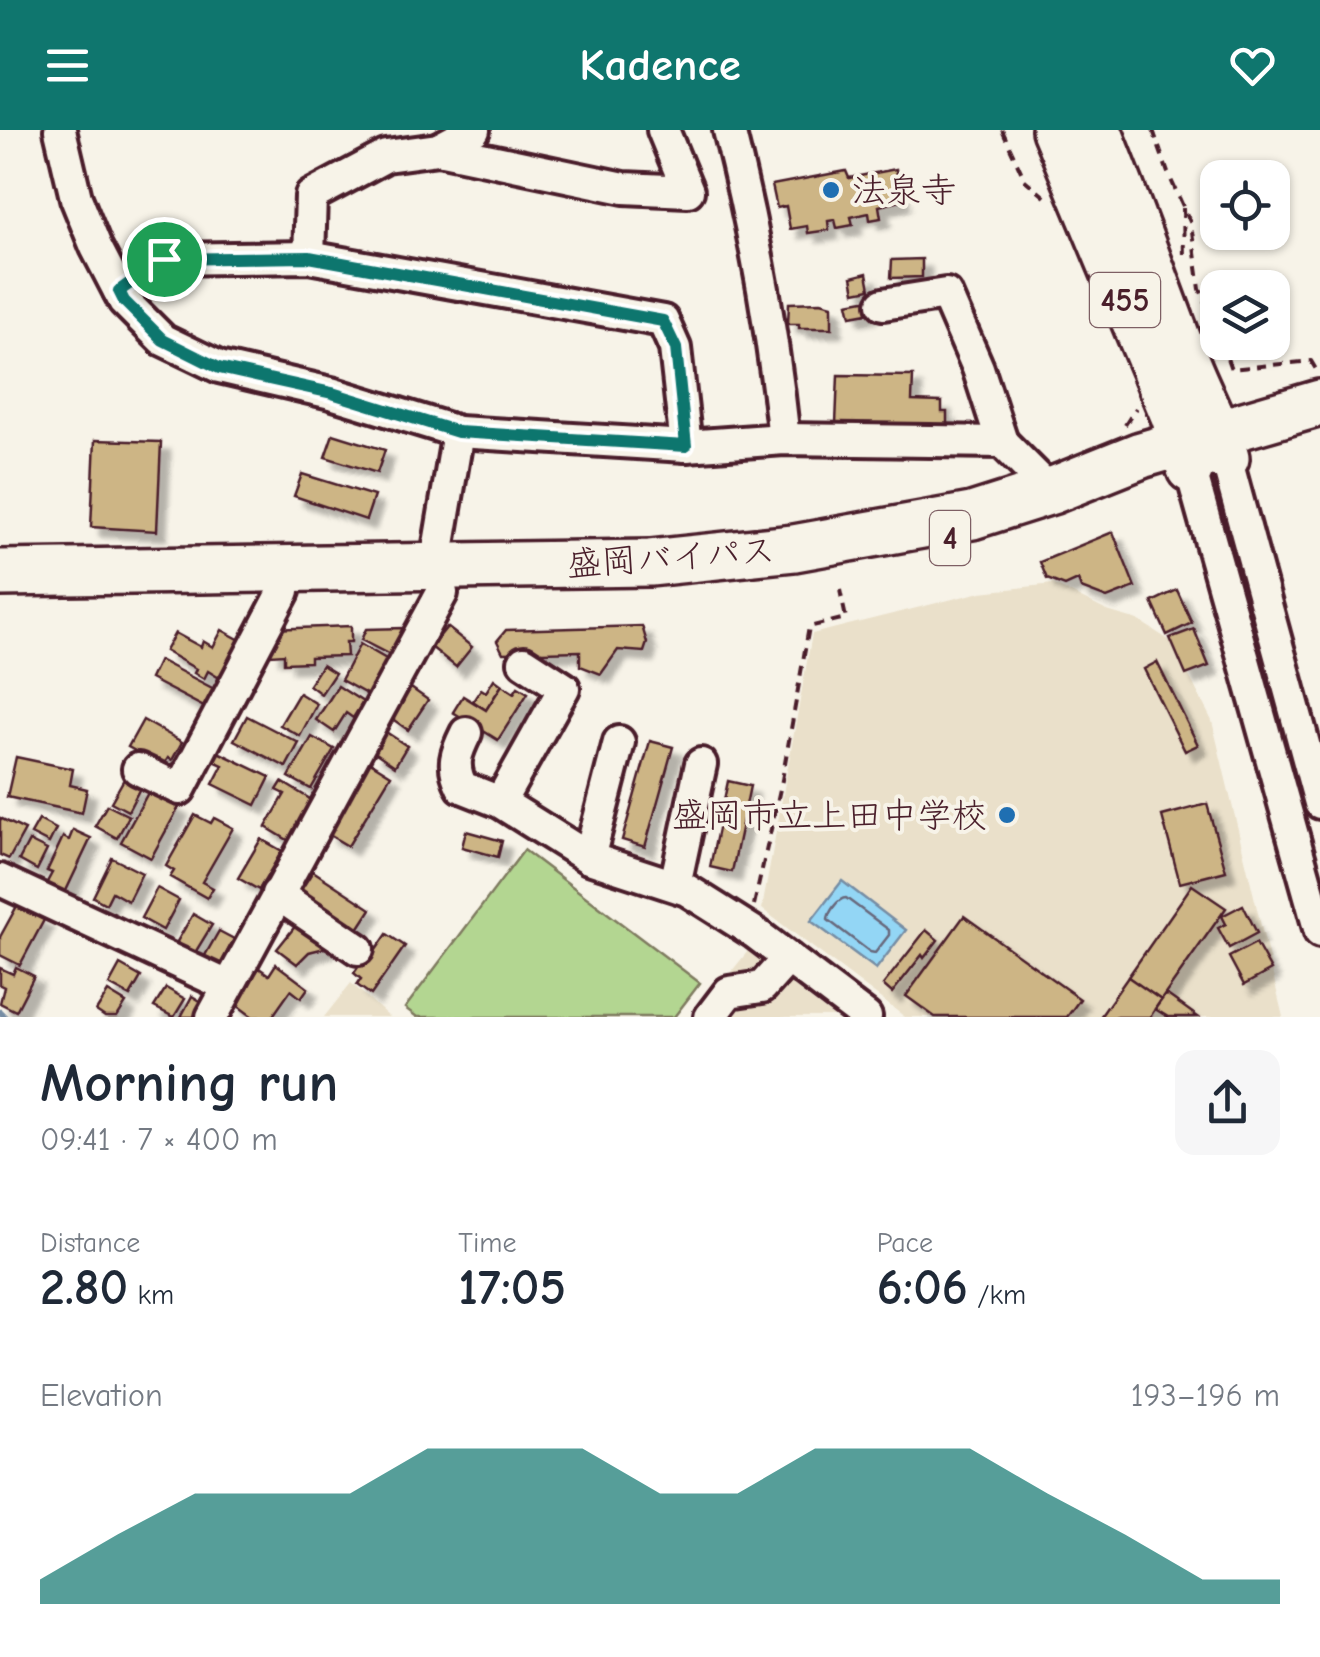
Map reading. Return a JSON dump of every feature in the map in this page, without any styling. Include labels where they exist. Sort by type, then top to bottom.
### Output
[{"type":"highway","name":"455","points":[[1055,130],[1205,452]]},
{"type":"highway","name":"455","points":[[1098,130],[1186,362],[1205,452]]},
{"type":"highway","name":"盛岡バイパス","points":[[0,573],[438,580],[774,578],[1030,519],[1320,404]]},
{"type":"highway","name":"盛岡バイパス","points":[[0,597],[284,592],[794,548],[972,516],[1142,454],[1205,452],[1320,434]]},
{"type":"street","points":[[60,130],[76,198],[124,301],[163,340],[219,368],[332,393],[458,432],[686,446],[784,440],[1002,442]]},
{"type":"street","points":[[438,149],[474,130]]},
{"type":"street","points":[[309,257],[311,196],[386,156],[438,149],[624,188],[688,191],[663,130]]},
{"type":"street","points":[[729,130],[752,220],[773,338],[784,440]]},
{"type":"street","points":[[119,291],[164,259],[309,257],[663,321],[676,348],[686,446]]},
{"type":"street","points":[[883,304],[946,294],[978,368],[1002,442],[1052,490]]},
{"type":"street","points":[[212,1017],[438,580],[458,432]]},
{"type":"street","points":[[1205,452],[1320,803]]},
{"type":"street","points":[[1205,452],[1320,932]]},
{"type":"street","points":[[138,770],[180,789],[284,592]]},
{"type":"street","points":[[500,802],[564,688],[524,662]]},
{"type":"street","points":[[466,732],[455,754],[455,773],[462,787],[500,802],[589,858],[681,887],[748,929],[866,1017]]},
{"type":"street","points":[[589,858],[619,742]]},
{"type":"street","points":[[681,887],[701,764]]},
{"type":"street","points":[[0,880],[228,986]]},
{"type":"street","points":[[278,894],[358,949]]},
{"type":"street","points":[[710,1017],[729,992],[762,987],[788,958]]},
{"type":"path","points":[[1002,130],[1025,180],[1050,201]]},
{"type":"path","points":[[1153,130],[1191,224],[1200,289]]},
{"type":"path","points":[[1182,204],[1184,257]]},
{"type":"path","points":[[1228,360],[1231,369],[1312,360],[1320,377]]},
{"type":"path","points":[[1119,434],[1145,396]]},
{"type":"path","points":[[748,929],[782,780],[809,627],[846,618],[840,590]]},
{"type":"shaded area","name":"盛岡市立上田中学校","points":[[1053,584],[1107,611],[1138,620],[1172,642],[1212,721],[1283,1017],[905,1017],[762,909],[812,634],[981,592]]},
{"type":"shaded area","points":[[748,951],[834,1017],[695,1017]]},
{"type":"shaded area","points":[[351,983],[389,1017],[324,1017]]},
{"type":"green space","points":[[524,850],[700,983],[674,1017],[417,1017],[405,1008]]},
{"type":"water","points":[[842,881],[906,930],[876,969],[811,921]]},
{"type":"building","points":[[896,169],[901,201],[879,206],[881,218],[870,220],[869,213],[851,217],[853,225],[837,228],[835,220],[828,221],[829,230],[808,233],[807,226],[790,229],[786,206],[777,208],[772,185],[846,171],[849,178]]},
{"type":"building","points":[[922,259],[922,277],[891,278],[892,260]]},
{"type":"building","points":[[867,273],[870,289],[855,292],[852,277]]},
{"type":"building","points":[[869,301],[867,313],[851,316],[848,303]]},
{"type":"building","points":[[789,303],[832,305],[832,328],[788,324]]},
{"type":"building","points":[[838,375],[913,376],[912,401],[942,402],[942,412],[947,412],[947,428],[836,424]]},
{"type":"building","points":[[333,434],[385,450],[377,473],[325,457]]},
{"type":"building","points":[[95,440],[161,442],[157,531],[91,527]]},
{"type":"building","points":[[302,474],[374,496],[366,520],[294,496]]},
{"type":"building","points":[[1113,532],[1135,587],[1107,598],[1081,588],[1078,580],[1065,586],[1047,579],[1040,562]]},
{"type":"building","points":[[1177,590],[1192,623],[1167,635],[1152,602]]},
{"type":"building","points":[[351,626],[347,656],[310,657],[310,662],[284,663],[284,654],[271,655],[270,629]]},
{"type":"building","points":[[642,626],[647,643],[644,652],[618,650],[601,674],[580,666],[580,651],[503,653],[497,641],[506,630]]},
{"type":"building","points":[[447,627],[472,647],[456,667],[431,647]]},
{"type":"building","points":[[366,629],[411,631],[396,658],[361,640]]},
{"type":"building","points":[[1194,629],[1209,666],[1186,675],[1170,638]]},
{"type":"building","points":[[222,630],[242,641],[221,679],[208,671],[204,679],[194,673],[196,669],[165,651],[175,633],[201,647],[203,641],[213,647]]},
{"type":"building","points":[[360,644],[388,660],[368,695],[341,680]]},
{"type":"building","points":[[159,660],[216,690],[206,708],[150,679]]},
{"type":"building","points":[[1157,662],[1198,745],[1185,751],[1144,669]]},
{"type":"building","points":[[322,665],[335,673],[321,694],[309,685]]},
{"type":"building","points":[[494,679],[502,685],[486,710],[473,701],[481,689],[486,692]]},
{"type":"building","points":[[502,685],[514,693],[518,687],[528,693],[498,740],[453,712],[463,696],[486,710]]},
{"type":"building","points":[[338,686],[363,702],[353,718],[346,713],[334,732],[316,720]]},
{"type":"building","points":[[411,688],[428,700],[408,730],[391,718]]},
{"type":"building","points":[[299,693],[317,704],[300,736],[280,725]]},
{"type":"building","points":[[247,716],[299,743],[286,767],[234,740]]},
{"type":"building","points":[[143,720],[182,742],[172,760],[168,758],[163,766],[128,747]]},
{"type":"building","points":[[386,732],[407,746],[395,766],[373,751]]},
{"type":"building","points":[[312,737],[334,749],[311,789],[289,777]]},
{"type":"building","points":[[650,741],[673,747],[645,847],[622,840]]},
{"type":"building","points":[[218,752],[270,777],[256,805],[213,784],[223,765],[214,761]]},
{"type":"building","points":[[16,757],[73,769],[70,785],[87,789],[82,813],[7,797]]},
{"type":"building","points":[[367,760],[391,775],[348,846],[326,833]]},
{"type":"building","points":[[124,779],[140,788],[128,811],[111,802]]},
{"type":"building","points":[[728,781],[750,786],[732,872],[710,867]]},
{"type":"building","points":[[282,782],[315,802],[291,842],[266,827],[285,794],[277,790]]},
{"type":"building","points":[[149,791],[179,807],[151,858],[121,842]]},
{"type":"building","points":[[1207,804],[1226,871],[1180,883],[1162,816]]},
{"type":"building","points":[[107,805],[129,816],[117,838],[95,826]]},
{"type":"building","points":[[195,815],[211,823],[214,818],[233,828],[202,882],[213,888],[207,898],[170,877],[174,871],[166,866]]},
{"type":"building","points":[[0,818],[25,830],[9,859],[0,855]]},
{"type":"building","points":[[39,820],[56,829],[49,843],[31,834]]},
{"type":"building","points":[[73,830],[91,838],[64,895],[45,886],[52,873],[47,871],[63,837],[69,840]]},
{"type":"building","points":[[466,831],[502,841],[498,857],[462,847]]},
{"type":"building","points":[[261,839],[282,851],[259,890],[238,878]]},
{"type":"building","points":[[29,841],[47,850],[37,870],[19,860]]},
{"type":"building","points":[[112,858],[142,873],[128,901],[112,892],[106,904],[93,897]]},
{"type":"building","points":[[313,871],[371,909],[356,932],[299,893]]},
{"type":"building","points":[[1192,885],[1226,908],[1161,1000],[1128,977]]},
{"type":"building","points":[[157,888],[179,900],[163,930],[141,918]]},
{"type":"building","points":[[1243,905],[1257,933],[1229,948],[1218,928],[1226,924],[1222,916]]},
{"type":"building","points":[[17,906],[44,920],[20,965],[0,955],[0,937]]},
{"type":"building","points":[[193,914],[212,925],[193,956],[175,945]]},
{"type":"building","points":[[964,916],[1080,999],[1067,1017],[935,1017],[906,996]]},
{"type":"building","points":[[301,919],[331,940],[325,948],[309,952],[297,964],[277,949]]},
{"type":"building","points":[[926,930],[938,940],[892,993],[883,985]]},
{"type":"building","points":[[219,931],[234,939],[219,967],[203,959]]},
{"type":"building","points":[[387,934],[405,946],[371,995],[357,985],[361,979],[354,973],[372,947],[376,950]]},
{"type":"building","points":[[1256,943],[1271,970],[1244,985],[1229,957]]},
{"type":"building","points":[[276,964],[308,988],[301,998],[291,990],[272,1017],[253,1017],[234,1003],[259,968],[269,975]]},
{"type":"building","points":[[120,965],[141,977],[130,996],[109,985]]},
{"type":"building","points":[[16,967],[34,976],[16,1011],[0,1003],[4,987],[0,985],[0,968],[13,974]]},
{"type":"building","points":[[1128,977],[1161,1000],[1150,1017],[1100,1017]]},
{"type":"building","points":[[166,988],[185,999],[174,1017],[154,1007]]},
{"type":"building","points":[[108,992],[126,1003],[117,1017],[105,1017],[96,1011]]},
{"type":"building","points":[[1166,994],[1198,1017],[1168,1017],[1155,1009]]},
{"type":"building","points":[[192,996],[207,1005],[201,1017],[181,1017]]},
{"type":"waterway","points":[[0,1012],[5,1017]]},
{"type":"place","name":"法泉寺","points":[[831,190]]},
{"type":"place","name":"盛岡市立上田中学校","points":[[1007,815]]},
{"type":"route","points":[[309,257],[663,321],[676,348],[686,446],[458,432],[332,393],[219,368],[163,340],[124,301],[119,291],[164,259],[309,257]]}]
